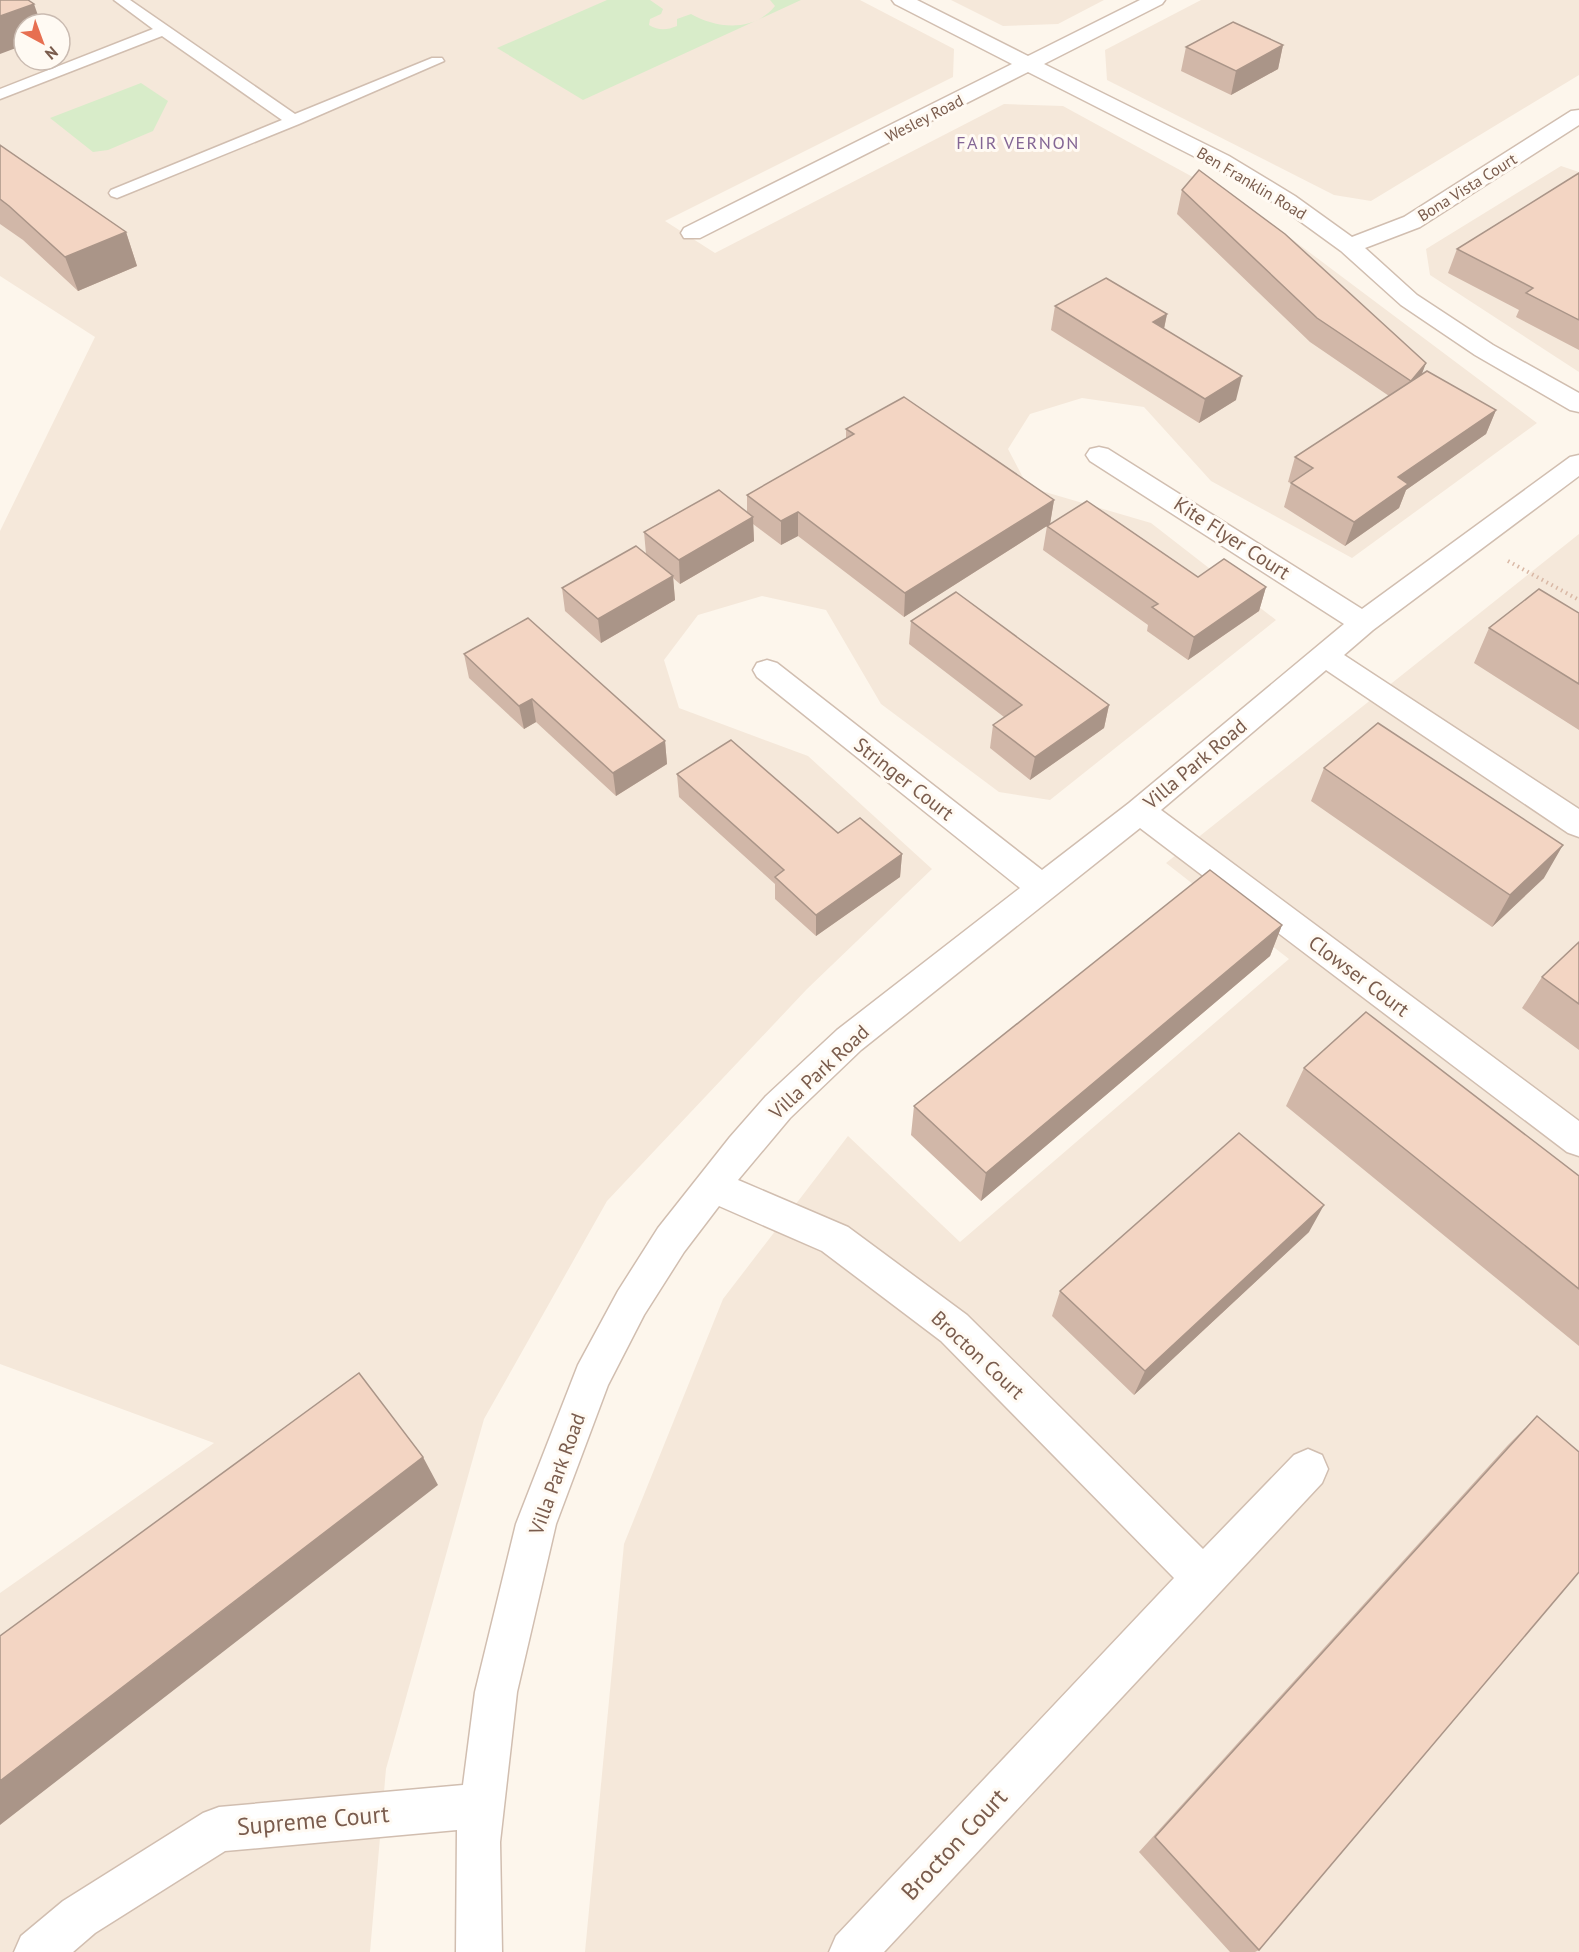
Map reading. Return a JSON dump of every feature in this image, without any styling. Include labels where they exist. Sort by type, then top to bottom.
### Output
[{"type":"street","name":"Ben Franklin Road","points":[[902,0],[1221,162],[1287,201],[1349,246],[1410,300],[1484,350],[1579,404]]},
{"type":"street","name":"Wesley Road","points":[[692,233],[1155,0]]},
{"type":"street","name":"Bona Vista Court","points":[[1349,246],[1412,222],[1579,116]]},
{"type":"street","points":[[1553,133],[1579,144]]},
{"type":"street","name":"Kite Flyer Court","points":[[1100,455],[1364,623]]},
{"type":"street","name":"Villa Park Road","points":[[479,1952],[478,1842],[496,1692],[540,1514],[592,1378],[631,1303],[671,1240],[778,1107],[849,1040],[1140,811],[1364,623],[1579,463]]},
{"type":"street","points":[[1325,656],[1579,825]]},
{"type":"street","name":"Stringer Court","points":[[767,670],[1042,888]]},
{"type":"street","name":"Clowser Court","points":[[1140,811],[1579,1141]]},
{"type":"street","name":"Brocton Court","points":[[713,1186],[836,1239],[954,1328],[1203,1578]]},
{"type":"street","name":"Brocton Court","points":[[852,1952],[1308,1469]]},
{"type":"street","name":"Supreme Court","points":[[37,1952],[79,1917],[219,1829],[483,1804]]},
{"type":"lane","points":[[122,0],[294,121]]},
{"type":"lane","points":[[0,94],[164,30]]},
{"type":"lane","points":[[117,193],[437,61]]},
{"type":"path","points":[[1473,542],[1579,600]]},
{"type":"shaded area","points":[[0,0],[860,0],[954,49],[953,77],[665,221],[715,253],[1004,104],[1063,106],[1253,210],[1537,423],[1352,558],[1211,481],[1144,407],[1082,398],[1030,414],[1008,449],[1028,487],[1151,523],[1276,620],[1050,800],[999,792],[881,704],[826,610],[762,596],[698,615],[664,660],[679,708],[808,756],[932,869],[807,989],[607,1201],[484,1419],[386,1769],[370,1952],[0,1952],[0,1593],[214,1443],[0,1364],[0,531],[95,337],[0,276]]},
{"type":"shaded area","points":[[951,0],[1104,0],[1058,24],[1003,26]]},
{"type":"shaded area","points":[[1201,0],[1579,0],[1579,75],[1371,201],[1334,195],[1107,80],[1105,50]]},
{"type":"shaded area","points":[[1561,166],[1579,172],[1579,372],[1430,275],[1426,249]]},
{"type":"shaded area","points":[[1579,534],[1579,1952],[585,1952],[624,1544],[723,1299],[848,1136],[960,1242],[1289,959],[1166,863]]},
{"type":"green space","points":[[607,0],[650,0],[663,9],[661,14],[650,19],[649,25],[663,29],[677,26],[677,19],[691,14],[723,25],[746,24],[757,20],[775,6],[770,0],[801,0],[583,100],[497,48]]},
{"type":"green space","points":[[141,83],[168,101],[153,131],[108,150],[93,152],[50,118]]},
{"type":"building","points":[[0,0],[28,0],[34,4],[0,16]]},
{"type":"building","points":[[1233,22],[1283,45],[1236,71],[1186,47]]},
{"type":"building","points":[[0,145],[126,232],[65,257],[0,199]]},
{"type":"building","points":[[1199,170],[1285,234],[1426,363],[1411,381],[1317,318],[1182,190]]},
{"type":"building","points":[[1579,173],[1579,320],[1526,293],[1533,288],[1457,249]]},
{"type":"building","points":[[1106,278],[1167,314],[1153,322],[1242,376],[1205,399],[1055,306]]},
{"type":"building","points":[[1427,371],[1496,410],[1398,477],[1408,484],[1354,522],[1291,483],[1313,468],[1295,457]]},
{"type":"building","points":[[904,397],[1054,500],[905,593],[798,512],[781,521],[747,495],[854,434],[846,429]]},
{"type":"building","points":[[719,490],[753,517],[679,560],[644,532]]},
{"type":"building","points":[[1087,501],[1198,577],[1224,559],[1266,587],[1194,637],[1152,607],[1158,604],[1047,526]]},
{"type":"building","points":[[636,546],[673,576],[598,619],[562,588]]},
{"type":"building","points":[[1539,589],[1579,613],[1579,684],[1489,628]]},
{"type":"building","points":[[956,592],[1109,705],[1035,757],[993,725],[1022,705],[911,621]]},
{"type":"building","points":[[528,618],[665,741],[613,773],[532,699],[519,706],[464,654]]},
{"type":"building","points":[[1378,723],[1563,845],[1510,895],[1324,768]]},
{"type":"building","points":[[731,740],[838,833],[860,818],[902,854],[816,915],[775,877],[784,870],[677,774]]},
{"type":"building","points":[[1210,870],[1282,925],[986,1173],[914,1106]]},
{"type":"building","points":[[1579,942],[1579,1004],[1542,977]]},
{"type":"building","points":[[1366,1012],[1579,1176],[1579,1289],[1304,1068]]},
{"type":"building","points":[[1239,1133],[1324,1205],[1145,1371],[1060,1291]]},
{"type":"building","points":[[359,1373],[423,1457],[0,1781],[0,1636]]},
{"type":"building","points":[[1537,1416],[1579,1452],[1579,1572],[1259,1950],[1155,1837]]},
{"type":"district","name":"FAIR VERNON","points":[[1018,142]]}]
